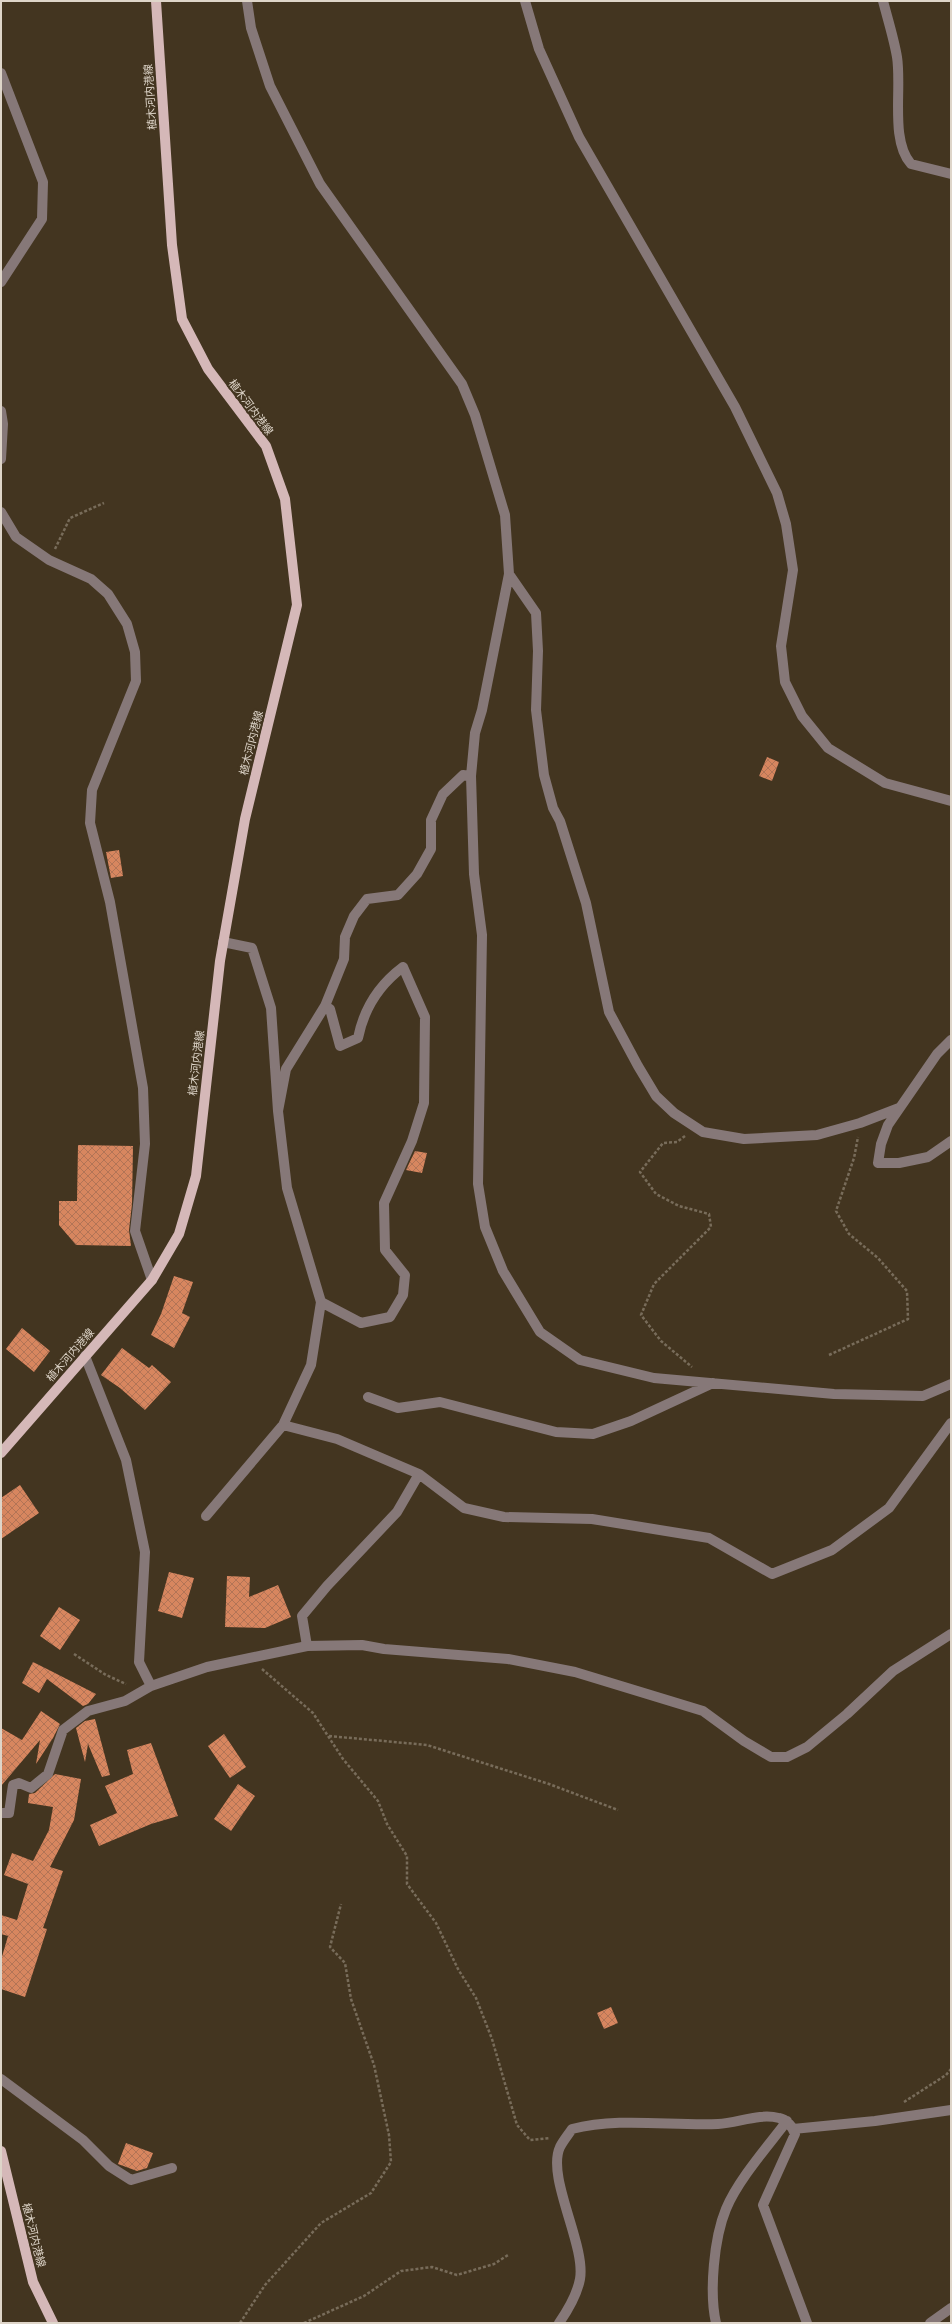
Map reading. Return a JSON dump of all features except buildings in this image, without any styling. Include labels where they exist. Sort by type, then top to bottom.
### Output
[{"type":"main road","name":"植木河内港線","points":[[1,1453],[152,1280],[179,1234],[196,1176],[224,942],[245,819],[297,604],[285,498],[266,446],[208,369],[182,319],[172,245],[156,1]]},
{"type":"main road","name":"植木河内港線","points":[[1,2151],[33,2282],[52,2323]]},
{"type":"street","points":[[247,1],[251,28],[270,86],[320,184],[462,384],[476,416],[505,515],[509,574],[482,710],[475,733],[470,776],[474,874],[482,935],[478,1184],[485,1227],[503,1271],[540,1332],[580,1360],[654,1378],[834,1394],[923,1396],[951,1384]]},
{"type":"street","points":[[525,1],[539,49],[579,137],[735,407],[777,493],[786,524],[793,570],[781,646],[785,682],[802,716],[828,748],[885,783],[951,801]]},
{"type":"street","points":[[883,1],[897,57],[900,86],[897,124],[907,160],[911,164],[951,174]]},
{"type":"street","points":[[1,73],[42,182],[42,219],[1,282]]},
{"type":"street","points":[[1,410],[3,424],[1,459]]},
{"type":"street","points":[[1,512],[16,537],[49,560],[91,579],[108,594],[127,624],[135,652],[136,681],[92,790],[90,823],[110,902],[143,1088],[145,1144],[135,1231],[152,1280]]},
{"type":"street","points":[[509,574],[536,613],[538,651],[536,710],[544,775],[553,808],[560,821],[586,903],[609,1012],[656,1096],[674,1113],[703,1132],[744,1139],[818,1135],[860,1123],[899,1108]]},
{"type":"street","points":[[278,1110],[286,1069],[325,1006],[344,959],[345,937],[354,916],[367,900],[398,895],[417,874],[431,849],[431,820],[443,794],[462,775],[470,776]]},
{"type":"street","points":[[206,1516],[283,1425],[311,1366],[321,1302],[287,1188],[278,1110],[272,1008],[252,948],[224,942]]},
{"type":"street","points":[[321,1302],[361,1323],[390,1317],[403,1294],[406,1276],[385,1250],[384,1203],[412,1141],[424,1103],[425,1053],[425,1017],[404,967],[387,980],[363,1017],[358,1038],[340,1046],[330,1009],[325,1006]]},
{"type":"street","points":[[951,1040],[938,1054],[888,1125],[881,1144],[878,1163],[899,1163],[928,1157],[951,1142]]},
{"type":"street","points":[[85,1356],[126,1460],[145,1552],[139,1662],[151,1686]]},
{"type":"street","points":[[368,1397],[398,1408],[440,1402],[556,1432],[592,1434],[631,1421],[713,1383]]},
{"type":"street","points":[[283,1425],[336,1440],[419,1474],[464,1508],[504,1516],[592,1519],[709,1538],[772,1574],[832,1550],[889,1508],[951,1423]]},
{"type":"street","points":[[307,1646],[302,1616],[327,1586],[397,1512],[419,1474]]},
{"type":"street","points":[[1,1813],[9,1813],[13,1785],[19,1783],[31,1788],[48,1774],[63,1730],[88,1711],[125,1701],[151,1686],[207,1667],[307,1646],[362,1645],[384,1649],[508,1659],[575,1672],[703,1711],[744,1741],[771,1757],[787,1757],[812,1743],[847,1714],[893,1671],[951,1634]]},
{"type":"street","points":[[1,2079],[84,2140],[109,2166],[131,2180],[172,2168]]},
{"type":"street","points":[[716,2323],[713,2309],[713,2282],[716,2250],[726,2209],[754,2163],[790,2125],[951,2110]]},
{"type":"street","points":[[559,2323],[571,2306],[580,2279],[580,2260],[560,2186],[558,2163],[560,2148],[572,2129],[595,2123],[720,2124],[763,2117],[779,2118],[790,2125],[795,2134],[763,2205],[807,2323]]},
{"type":"street","points":[[930,2323],[951,2308]]},
{"type":"path","points":[[49,560],[70,518],[104,503]]},
{"type":"path","points":[[829,1355],[908,1319],[907,1291],[878,1258],[849,1234],[836,1211],[854,1158],[860,1123]]},
{"type":"path","points":[[697,1128],[677,1142],[663,1143],[640,1172],[656,1194],[679,1206],[709,1214],[711,1228],[654,1284],[641,1315],[661,1341],[713,1383]]},
{"type":"path","points":[[74,1654],[106,1675],[128,1686]]},
{"type":"path","points":[[249,1658],[313,1713],[343,1759],[378,1801],[387,1824],[407,1856],[408,1884],[436,1923],[458,1969],[476,1998],[492,2039],[517,2125],[530,2140],[568,2136]]},
{"type":"path","points":[[328,1736],[427,1745],[549,1784],[618,1810]]},
{"type":"path","points":[[240,2323],[265,2285],[322,2223],[372,2193],[390,2162],[389,2134],[374,2065],[351,1999],[346,1963],[330,1947],[341,1904]]},
{"type":"path","points":[[901,2104],[946,2075],[951,2068]]},
{"type":"path","points":[[304,2323],[364,2296],[401,2271],[432,2267],[457,2276],[494,2264],[508,2255]]}]
